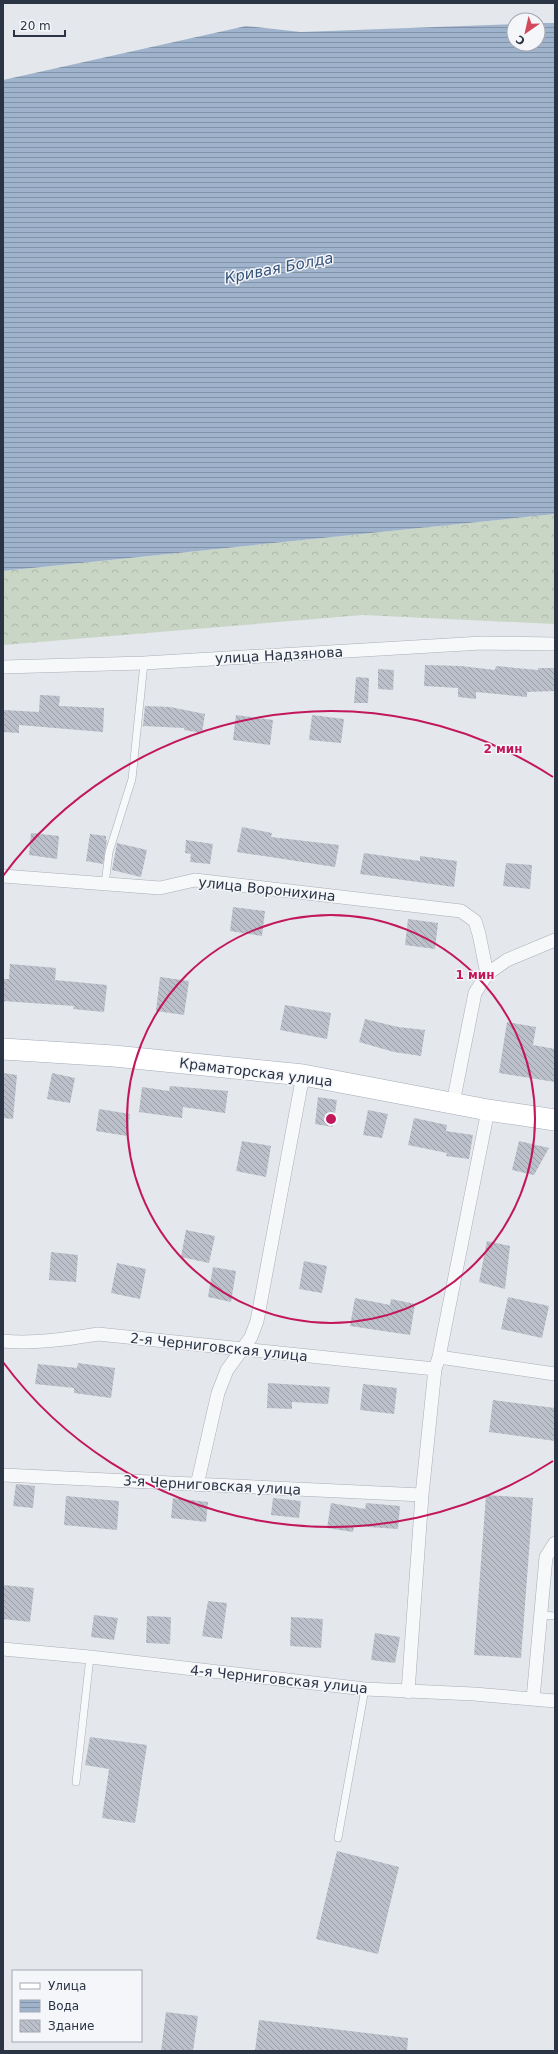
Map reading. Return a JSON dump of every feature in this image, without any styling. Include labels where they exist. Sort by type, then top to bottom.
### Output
[{"type":"main road","name":"Краматорская улица","points":[[3,1049],[114,1056],[303,1075],[488,1110],[555,1120]]},
{"type":"street","name":"улица Надзянова","points":[[3,667],[144,663],[482,644],[555,644]]},
{"type":"street","name":"улица Воронихина","points":[[3,876],[160,888],[195,880],[461,912],[475,921],[487,974]]},
{"type":"street","points":[[452,1103],[475,993],[487,974],[507,960],[555,940]]},
{"type":"street","points":[[197,1485],[218,1393],[227,1370],[251,1337],[257,1321],[303,1075]]},
{"type":"street","points":[[408,1692],[422,1495],[437,1363],[488,1110]]},
{"type":"street","name":"2-я Черниговская улица","points":[[3,1341],[18,1343],[60,1340],[98,1334],[160,1339],[241,1349],[437,1363],[555,1374]]},
{"type":"street","name":"3-я Черниговская улица","points":[[3,1475],[422,1495]]},
{"type":"street","points":[[533,1699],[546,1557],[555,1543]]},
{"type":"street","name":"4-я Черниговская улица","points":[[3,1649],[90,1657],[365,1689],[474,1694],[555,1701]]},
{"type":"lane","points":[[105,884],[109,852],[132,779],[144,663]]},
{"type":"lane","points":[[541,1615],[555,1616]]},
{"type":"lane","points":[[76,1782],[90,1657]]},
{"type":"lane","points":[[338,1838],[365,1689]]},
{"type":"green space","points":[[555,514],[555,624],[363,615],[3,645],[3,571]]},
{"type":"water","name":"Кривая Болда","points":[[546,23],[555,23],[555,514],[3,571],[3,80],[246,26],[301,32],[506,24],[506,52],[546,52]]},
{"type":"building","points":[[425,665],[461,666],[495,670],[496,666],[538,670],[538,668],[555,668],[555,691],[527,692],[527,697],[476,692],[476,699],[458,697],[458,688],[424,686]]},
{"type":"building","points":[[378,669],[394,670],[393,690],[378,689]]},
{"type":"building","points":[[356,677],[369,678],[368,703],[354,703]]},
{"type":"building","points":[[40,695],[60,696],[59,706],[104,708],[103,732],[19,725],[19,733],[3,732],[3,710],[39,712]]},
{"type":"building","points":[[145,706],[170,707],[205,714],[202,733],[184,730],[184,728],[143,726]]},
{"type":"building","points":[[236,715],[273,720],[270,745],[233,740]]},
{"type":"building","points":[[312,715],[344,719],[341,743],[309,740]]},
{"type":"building","points":[[242,827],[272,833],[271,837],[339,845],[335,867],[237,852]]},
{"type":"building","points":[[31,833],[59,836],[57,859],[29,855]]},
{"type":"building","points":[[90,834],[106,836],[107,840],[103,864],[86,861]]},
{"type":"building","points":[[186,840],[213,844],[210,864],[190,862],[191,854],[185,853]]},
{"type":"building","points":[[117,843],[147,850],[141,877],[112,870]]},
{"type":"building","points":[[364,853],[420,861],[420,856],[457,861],[454,887],[360,874]]},
{"type":"building","points":[[506,863],[532,865],[530,889],[503,886]]},
{"type":"building","points":[[233,907],[265,911],[262,936],[230,931]]},
{"type":"building","points":[[408,919],[438,923],[435,949],[405,945]]},
{"type":"building","points":[[10,964],[56,968],[55,980],[107,985],[104,1012],[73,1009],[74,1006],[3,1001],[3,979],[9,979]]},
{"type":"building","points":[[160,977],[189,981],[184,1015],[156,1011]]},
{"type":"building","points":[[285,1005],[331,1013],[327,1039],[280,1030]]},
{"type":"building","points":[[365,1019],[398,1027],[425,1030],[421,1056],[394,1052],[359,1042]]},
{"type":"building","points":[[507,1022],[536,1027],[533,1045],[555,1049],[555,1082],[499,1073]]},
{"type":"building","points":[[3,1073],[17,1075],[13,1119],[3,1118]]},
{"type":"building","points":[[52,1073],[75,1078],[70,1103],[47,1099]]},
{"type":"building","points":[[170,1086],[228,1091],[225,1113],[183,1107],[182,1118],[139,1112],[142,1087],[169,1091]]},
{"type":"building","points":[[318,1097],[337,1100],[333,1127],[315,1124]]},
{"type":"building","points":[[99,1109],[130,1114],[127,1136],[96,1131]]},
{"type":"building","points":[[368,1110],[388,1114],[382,1138],[363,1135]]},
{"type":"building","points":[[414,1118],[447,1125],[446,1131],[473,1135],[469,1159],[446,1156],[447,1153],[408,1145]]},
{"type":"building","points":[[242,1141],[271,1146],[266,1177],[236,1171]]},
{"type":"building","points":[[519,1141],[549,1148],[534,1175],[512,1170]]},
{"type":"building","points":[[186,1230],[215,1236],[209,1263],[181,1257]]},
{"type":"building","points":[[487,1241],[510,1246],[505,1289],[479,1282]]},
{"type":"building","points":[[51,1252],[78,1255],[76,1282],[49,1280]]},
{"type":"building","points":[[304,1261],[327,1266],[322,1293],[299,1289]]},
{"type":"building","points":[[117,1263],[146,1269],[140,1299],[111,1293]]},
{"type":"building","points":[[213,1267],[236,1271],[231,1302],[208,1297]]},
{"type":"building","points":[[508,1297],[549,1306],[542,1338],[501,1329]]},
{"type":"building","points":[[355,1298],[390,1305],[391,1299],[415,1304],[410,1335],[350,1326]]},
{"type":"building","points":[[78,1363],[115,1368],[111,1398],[74,1393],[74,1388],[35,1384],[38,1364],[77,1368]]},
{"type":"building","points":[[268,1383],[330,1387],[328,1404],[292,1402],[292,1409],[267,1408]]},
{"type":"building","points":[[363,1384],[397,1388],[394,1414],[360,1410]]},
{"type":"building","points":[[493,1400],[555,1408],[555,1441],[489,1432]]},
{"type":"building","points":[[16,1484],[35,1486],[33,1508],[13,1506]]},
{"type":"building","points":[[486,1495],[533,1498],[521,1658],[474,1655]]},
{"type":"building","points":[[66,1496],[119,1501],[117,1530],[64,1525]]},
{"type":"building","points":[[173,1498],[208,1502],[206,1522],[171,1518]]},
{"type":"building","points":[[273,1498],[301,1501],[299,1518],[271,1515]]},
{"type":"building","points":[[331,1503],[365,1509],[366,1503],[400,1506],[398,1529],[354,1526],[353,1532],[327,1528]]},
{"type":"building","points":[[3,1585],[34,1588],[30,1622],[3,1619]]},
{"type":"building","points":[[208,1601],[227,1603],[222,1639],[202,1636]]},
{"type":"building","points":[[94,1615],[118,1618],[114,1640],[91,1637]]},
{"type":"building","points":[[147,1616],[171,1617],[170,1644],[146,1643]]},
{"type":"building","points":[[291,1617],[323,1619],[321,1648],[290,1646]]},
{"type":"building","points":[[375,1633],[400,1637],[395,1663],[371,1660]]},
{"type":"building","points":[[90,1737],[147,1745],[135,1823],[102,1818],[109,1769],[85,1765]]},
{"type":"building","points":[[337,1851],[399,1867],[378,1954],[316,1939]]},
{"type":"building","points":[[166,2012],[198,2016],[193,2051],[161,2051]]},
{"type":"building","points":[[259,2020],[408,2038],[407,2051],[255,2051]]}]
